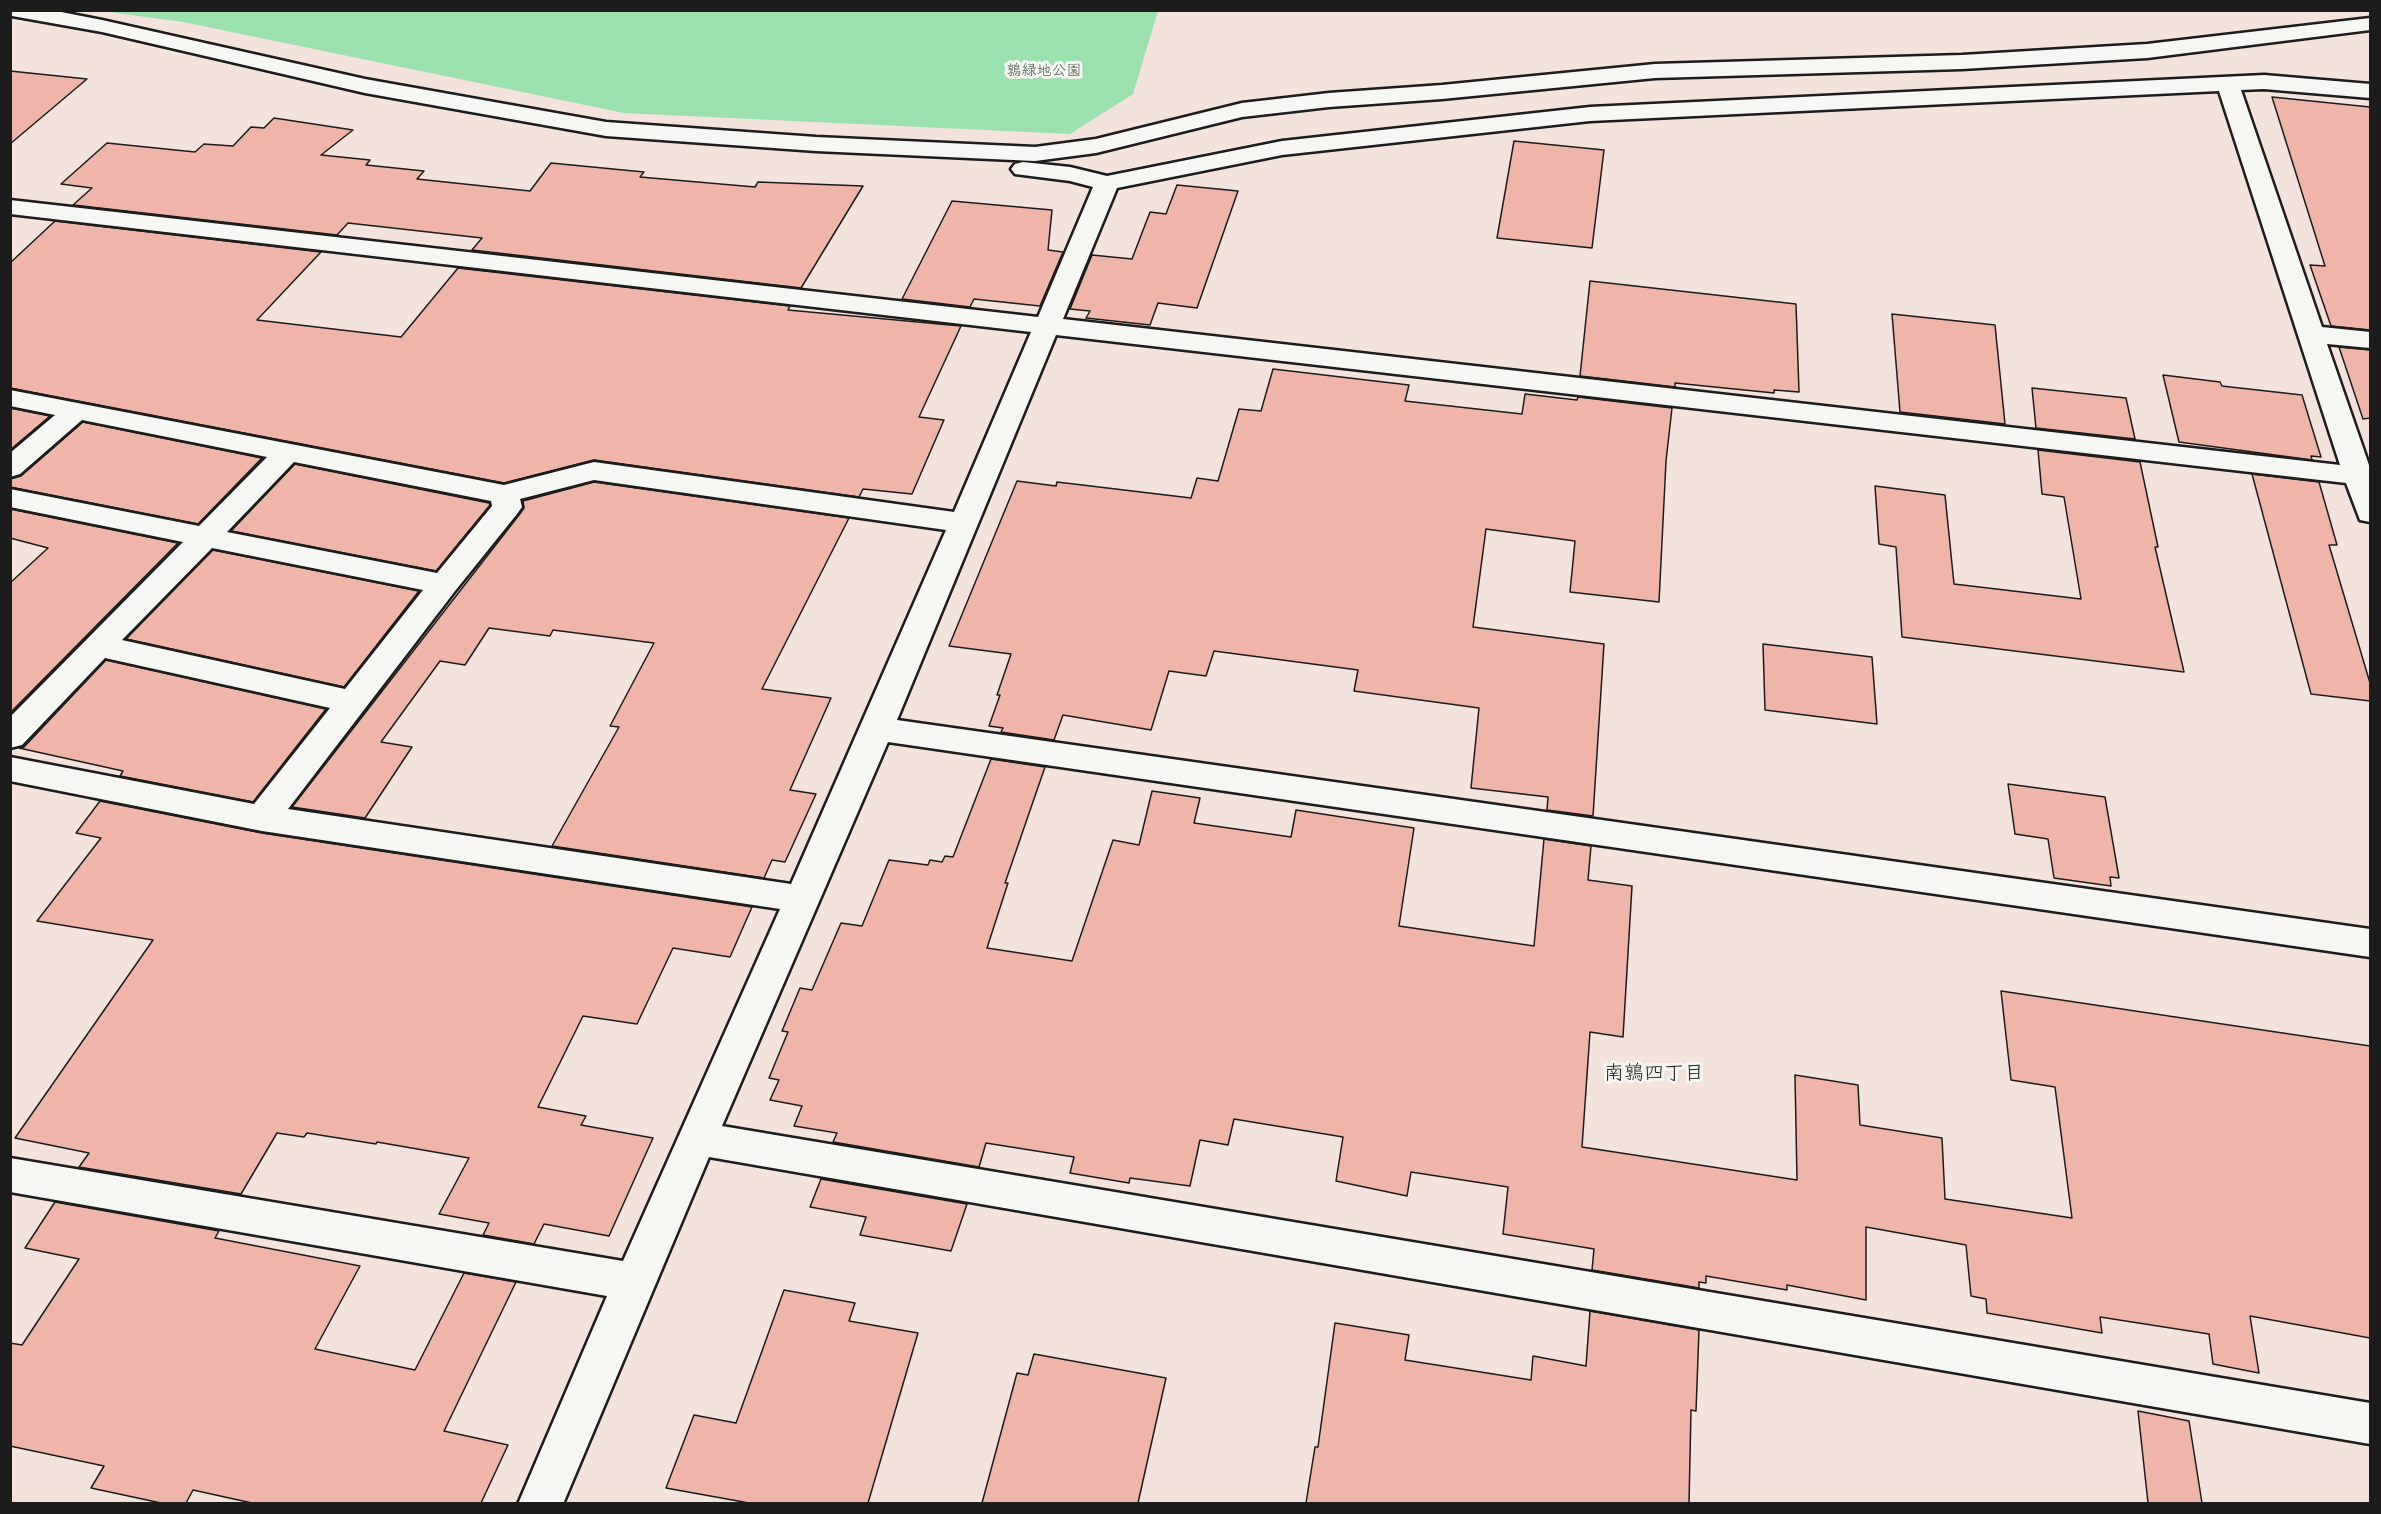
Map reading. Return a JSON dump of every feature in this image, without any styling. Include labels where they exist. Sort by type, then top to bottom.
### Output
[{"type":"street","points":[[12,10],[102,26],[388,90],[606,129],[887,148],[1035,154],[1096,146],[1242,110],[1329,100],[1442,92],[1655,71],[1962,62],[2147,51],[2370,24]]},
{"type":"street","points":[[887,148],[924,160],[1070,174],[1107,183],[1282,148],[1590,114],[2160,85],[2264,82],[2370,91]]},
{"type":"street","points":[[2228,84],[2311,334],[2364,476],[2370,513]]},
{"type":"street","points":[[1154,172],[1163,159],[1245,127],[1296,114],[1329,100]]},
{"type":"street","points":[[540,1503],[634,1282],[877,729],[1107,183]]},
{"type":"street","points":[[10,207],[2364,476]]},
{"type":"street","points":[[2311,334],[2370,340]]},
{"type":"street","points":[[10,398],[504,494],[594,471],[964,522]]},
{"type":"street","points":[[10,468],[76,411]]},
{"type":"street","points":[[10,737],[288,452]]},
{"type":"street","points":[[262,818],[444,584],[507,507],[504,494]]},
{"type":"street","points":[[10,498],[444,584]]},
{"type":"street","points":[[99,646],[353,702]]},
{"type":"street","points":[[877,729],[2370,943]]},
{"type":"street","points":[[10,770],[262,818],[802,900]]},
{"type":"street","points":[[697,1138],[2370,1424]]},
{"type":"street","points":[[10,1175],[634,1282]]},
{"type":"green space","name":"鶉緑地公園","points":[[102,11],[1158,11],[1133,94],[1070,134],[624,113],[183,22]]},
{"type":"building","points":[[10,71],[87,79],[10,144]]},
{"type":"building","points":[[2272,97],[2370,107],[2370,330],[2331,326],[2310,265],[2325,266]]},
{"type":"building","points":[[274,118],[353,130],[321,155],[370,160],[366,165],[424,171],[417,179],[530,191],[551,163],[644,172],[640,177],[755,187],[758,182],[863,186],[801,288],[472,250],[482,238],[348,223],[337,235],[73,205],[92,188],[61,184],[107,143],[195,152],[204,144],[233,146],[251,127],[264,128]]},
{"type":"building","points":[[1514,141],[1604,150],[1592,248],[1497,238]]},
{"type":"building","points":[[1177,185],[1238,191],[1197,308],[1158,303],[1150,325],[1086,318],[1090,311],[1070,309],[1092,255],[1132,259],[1150,212],[1166,214]]},
{"type":"building","points":[[952,201],[1052,210],[1048,250],[1063,252],[1040,306],[974,299],[970,307],[902,299]]},
{"type":"building","points":[[55,221],[321,252],[257,320],[401,337],[458,268],[790,306],[788,310],[961,326],[919,417],[944,420],[912,494],[863,489],[859,497],[594,460],[504,483],[10,388],[10,263]]},
{"type":"building","points":[[1590,281],[1796,304],[1799,392],[1774,390],[1774,393],[1675,383],[1675,387],[1580,376]]},
{"type":"building","points":[[1892,314],[1995,325],[2005,424],[1900,412]]},
{"type":"building","points":[[2339,347],[2370,350],[2370,418],[2363,419]]},
{"type":"building","points":[[1273,369],[1409,385],[1405,401],[1522,414],[1525,394],[1577,400],[1578,397],[1672,408],[1666,461],[1659,602],[1570,592],[1575,541],[1486,529],[1473,627],[1604,644],[1593,816],[1547,810],[1548,797],[1471,788],[1479,708],[1354,691],[1358,670],[1214,651],[1206,676],[1169,671],[1151,730],[1063,715],[1054,740],[1001,732],[1003,728],[989,726],[1011,654],[949,646],[1017,481],[1056,486],[1057,482],[1191,498],[1197,478],[1218,481],[1239,409],[1261,411]]},
{"type":"building","points":[[2163,375],[2220,382],[2222,386],[2302,395],[2321,457],[2311,456],[2312,460],[2179,442]]},
{"type":"building","points":[[2032,388],[2126,398],[2135,439],[2036,428]]},
{"type":"building","points":[[10,408],[50,416],[10,450]]},
{"type":"building","points":[[83,422],[262,458],[198,524],[10,487],[10,479],[21,476]]},
{"type":"building","points":[[2038,450],[2140,462],[2158,547],[2155,547],[2184,672],[1902,637],[1896,547],[1879,544],[1875,486],[1945,495],[1954,584],[2081,599],[2064,497],[2042,494]]},
{"type":"building","points":[[295,464],[490,505],[436,571],[231,531]]},
{"type":"building","points":[[2252,474],[2319,482],[2337,545],[2329,545],[2370,683],[2370,701],[2311,694]]},
{"type":"building","points":[[594,482],[849,518],[762,689],[831,698],[790,790],[816,794],[785,862],[772,860],[764,878],[552,846],[619,727],[610,726],[654,643],[553,630],[550,636],[489,628],[465,665],[440,661],[381,742],[412,747],[365,818],[292,807],[519,515],[524,508],[523,501]]},
{"type":"building","points":[[10,509],[178,543],[10,713],[10,583],[48,548],[10,538]]},
{"type":"building","points":[[213,550],[419,591],[344,687],[126,639]]},
{"type":"building","points":[[1763,644],[1872,657],[1877,724],[1765,710]]},
{"type":"building","points":[[106,660],[326,709],[253,802],[120,776],[123,771],[19,748],[24,747]]},
{"type":"building","points":[[991,759],[1045,767],[1005,883],[1008,883],[987,948],[1072,961],[1113,840],[1139,845],[1152,791],[1200,798],[1194,823],[1291,837],[1296,810],[1414,828],[1399,926],[1534,946],[1544,839],[1591,846],[1588,880],[1632,886],[1623,1037],[1590,1032],[1582,1147],[1797,1180],[1795,1075],[1858,1085],[1860,1125],[1942,1138],[1945,1199],[2072,1218],[2055,1087],[2011,1080],[2001,991],[2370,1046],[2370,1338],[2250,1316],[2259,1373],[2213,1364],[2209,1334],[2100,1317],[2102,1333],[1987,1313],[1986,1299],[1971,1296],[1966,1245],[1866,1227],[1866,1300],[1787,1285],[1787,1290],[1706,1276],[1706,1283],[1699,1282],[1699,1288],[1592,1270],[1594,1249],[1503,1234],[1508,1187],[1411,1172],[1407,1196],[1336,1181],[1343,1137],[1234,1119],[1228,1145],[1200,1140],[1190,1186],[1130,1178],[1129,1183],[1070,1173],[1074,1157],[986,1143],[979,1167],[833,1142],[837,1133],[794,1126],[802,1106],[770,1100],[779,1080],[769,1078],[788,1032],[782,1031],[800,988],[812,990],[841,923],[862,926],[889,860],[928,865],[930,860],[942,862],[945,856],[953,857]]},
{"type":"building","points":[[2008,784],[2105,797],[2119,878],[2110,877],[2111,886],[2054,878],[2048,839],[2015,834]]},
{"type":"building","points":[[100,801],[262,833],[752,907],[730,957],[673,948],[637,1024],[583,1016],[538,1107],[586,1116],[581,1125],[653,1138],[609,1236],[544,1224],[534,1244],[483,1235],[489,1223],[439,1214],[469,1158],[377,1142],[376,1144],[307,1133],[304,1137],[277,1133],[241,1194],[79,1167],[89,1153],[15,1138],[153,940],[37,921],[101,838],[76,833]]},
{"type":"building","points":[[821,1179],[967,1204],[951,1251],[860,1235],[866,1217],[810,1207]]},
{"type":"building","points":[[55,1202],[219,1231],[215,1238],[360,1266],[315,1349],[415,1370],[464,1273],[516,1282],[444,1431],[508,1445],[481,1503],[252,1503],[193,1490],[186,1503],[161,1503],[91,1488],[104,1466],[10,1446],[10,1343],[22,1345],[79,1259],[25,1248]]},
{"type":"building","points":[[784,1290],[855,1303],[849,1321],[918,1333],[868,1503],[749,1503],[666,1488],[694,1415],[736,1423]]},
{"type":"building","points":[[1590,1311],[1699,1330],[1696,1411],[1691,1410],[1689,1503],[1306,1503],[1315,1447],[1318,1447],[1335,1323],[1409,1335],[1405,1360],[1531,1380],[1533,1356],[1586,1366]]},
{"type":"building","points":[[1034,1354],[1166,1378],[1138,1503],[982,1503],[1017,1373],[1028,1375]]},
{"type":"building","points":[[2138,1411],[2189,1421],[2202,1503],[2148,1503]]},
{"type":"district","name":"南鶉四丁目","points":[[1654,1073]]}]
